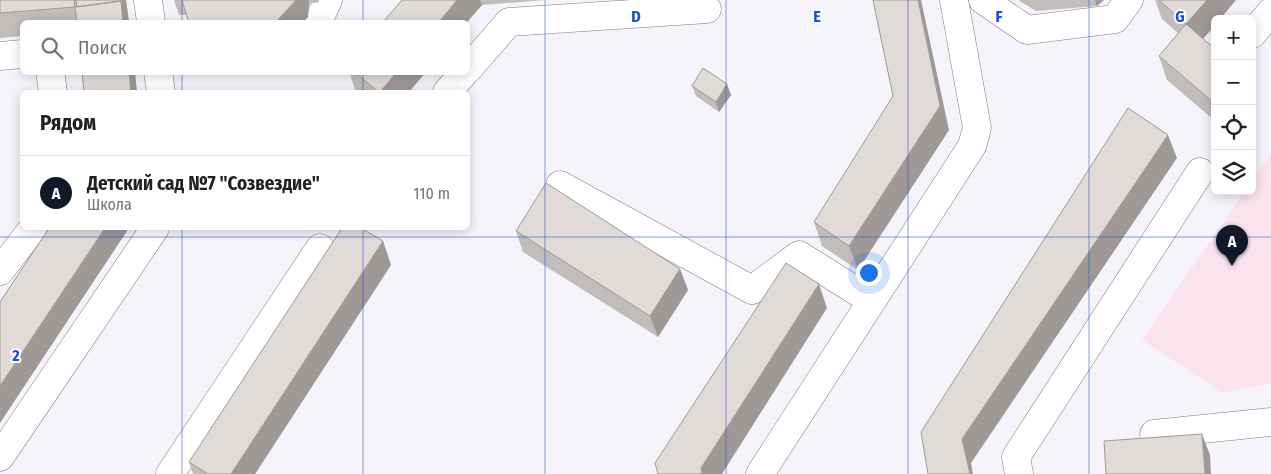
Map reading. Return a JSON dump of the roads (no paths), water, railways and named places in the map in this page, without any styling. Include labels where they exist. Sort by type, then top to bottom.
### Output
[{"type":"lane","points":[[148,0],[151,20]]},
{"type":"lane","points":[[319,20],[328,0]]},
{"type":"lane","points":[[760,474],[972,146],[977,128],[954,0]]},
{"type":"lane","points":[[983,0],[1026,30],[1116,19],[1129,0]]},
{"type":"lane","points":[[470,67],[509,22],[707,9]]},
{"type":"lane","points":[[1256,29],[1271,12]]},
{"type":"lane","points":[[0,56],[20,54]]},
{"type":"lane","points":[[51,75],[54,90]]},
{"type":"lane","points":[[158,75],[161,90]]},
{"type":"lane","points":[[449,90],[462,75]]},
{"type":"lane","points":[[1019,474],[1016,457],[1200,172]]},
{"type":"lane","points":[[560,185],[752,290],[800,255],[872,301]]},
{"type":"lane","points":[[0,271],[31,230]]},
{"type":"lane","points":[[0,457],[154,230]]},
{"type":"lane","points":[[170,474],[320,248]]},
{"type":"lane","points":[[1154,434],[1271,422]]},
{"type":"place","name":"Детский сад №7 \"Созвездие\"","points":[[1232,266]]}]
